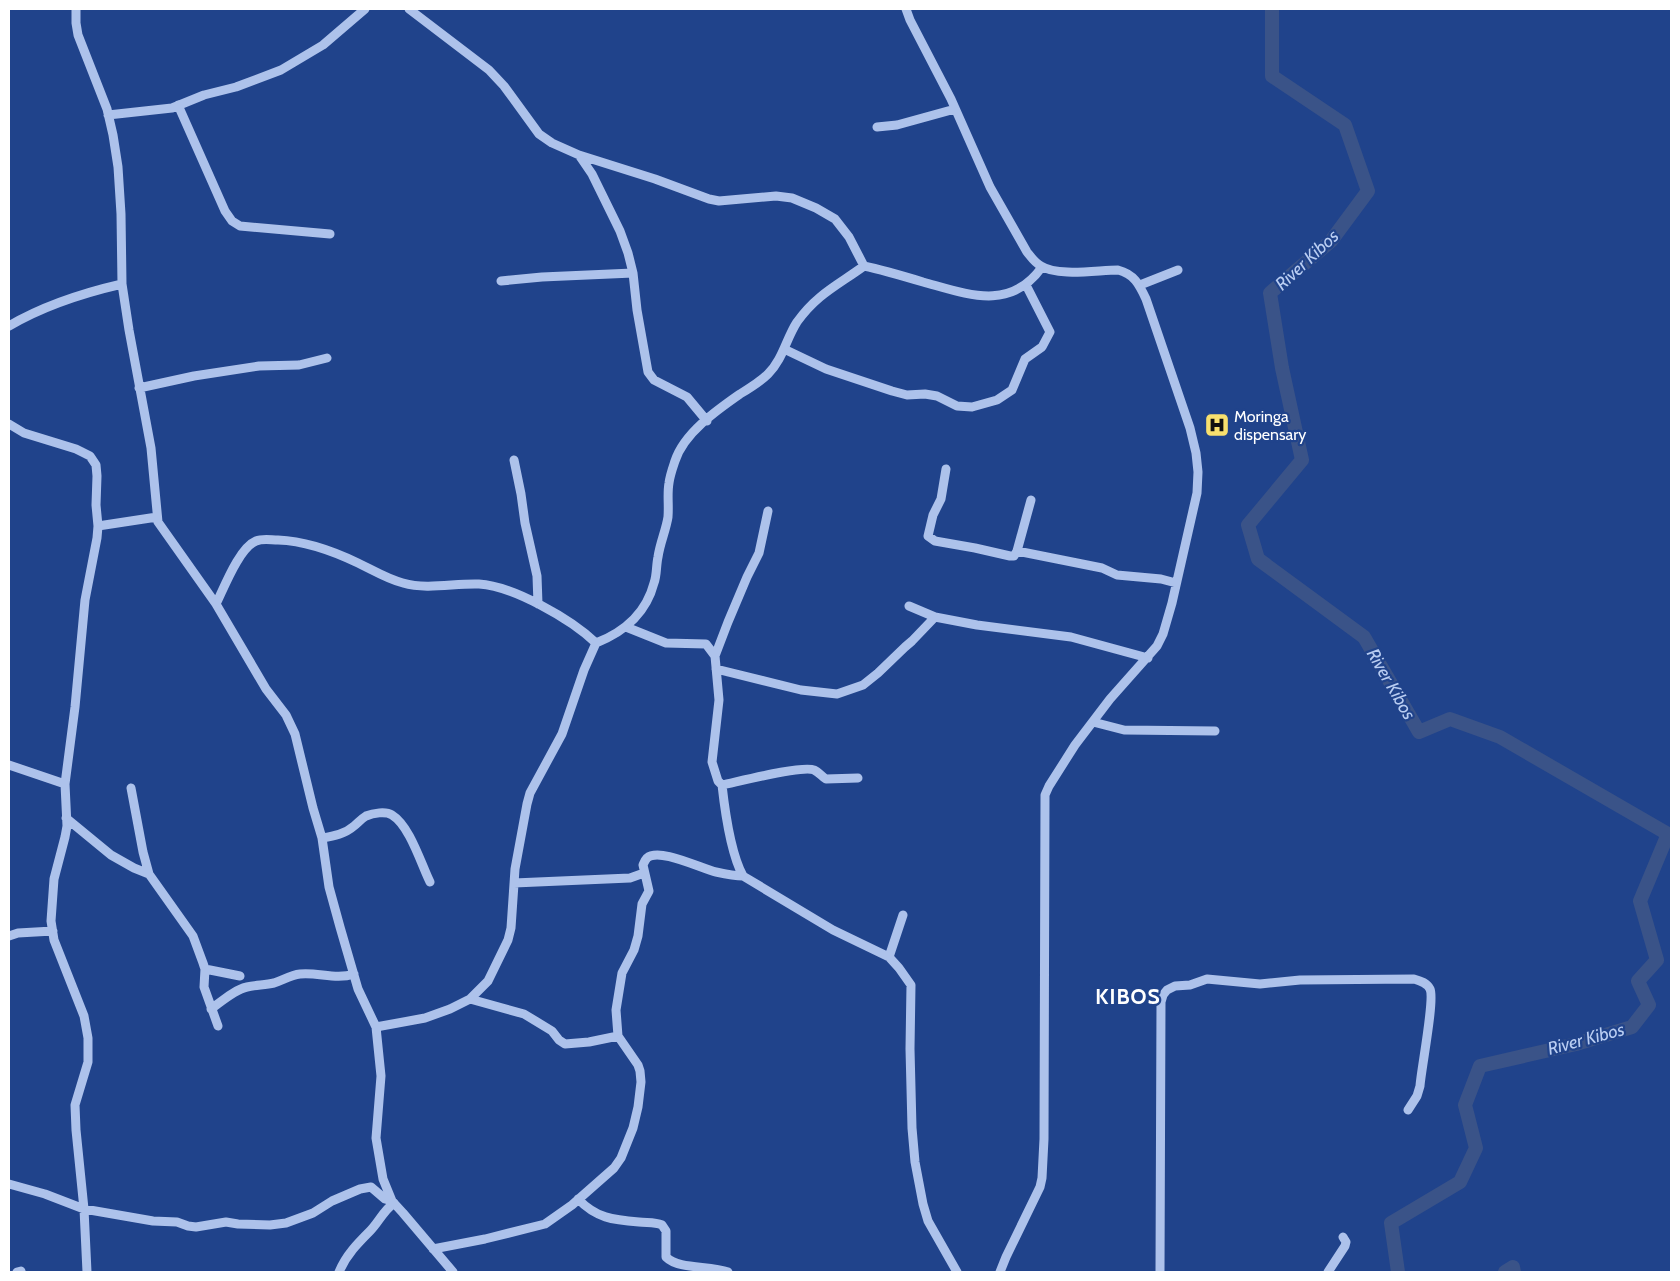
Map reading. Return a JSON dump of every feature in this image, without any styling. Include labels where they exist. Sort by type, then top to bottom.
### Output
[{"type":"street","points":[[76,9],[78,35],[94,73],[108,115],[118,167],[122,284],[151,448],[157,517],[161,526],[216,604],[266,689],[286,715],[295,734],[312,808],[322,838],[329,887],[358,989],[376,1027],[381,1076],[376,1138],[381,1170],[393,1202],[453,1272]]},
{"type":"street","points":[[108,115],[178,106],[281,70],[323,46],[365,9]]},
{"type":"street","points":[[409,9],[489,70],[504,86],[539,134],[552,143],[579,155],[655,178],[709,199],[719,201],[776,196],[792,198],[816,208],[835,219],[849,238],[864,266],[975,296],[1008,294],[1026,285],[1042,267]]},
{"type":"street","points":[[906,9],[956,109],[990,188],[1028,252],[1042,267],[1063,272],[1118,270],[1126,272],[1140,285],[1180,394],[1196,453],[1198,472],[1197,493],[1163,634],[1148,658],[1135,670],[1075,745],[1045,795],[1044,1139],[1042,1178],[1040,1187],[1000,1272]]},
{"type":"street","points":[[178,106],[225,210],[232,221],[240,226],[330,234]]},
{"type":"street","points":[[877,127],[897,126],[956,109]]},
{"type":"street","points":[[579,155],[592,174],[620,231],[633,273],[637,310],[648,372],[654,380],[687,397],[707,421]]},
{"type":"street","points":[[376,1027],[425,1018],[450,1009],[470,999],[488,981],[508,940],[513,919],[514,882],[530,793],[562,734],[584,670],[596,643],[626,627],[644,605],[654,584],[658,557],[668,516],[669,482],[676,459],[689,436],[723,406],[766,376],[778,362],[796,324],[817,299],[827,290],[864,266]]},
{"type":"street","points":[[1140,285],[1178,270]]},
{"type":"street","points":[[501,281],[542,277],[633,273]]},
{"type":"street","points":[[9,326],[24,317],[54,305],[122,284]]},
{"type":"street","points":[[784,349],[826,369],[900,394],[937,396],[963,408],[985,405],[1012,390],[1025,359],[1042,346],[1050,332],[1026,285]]},
{"type":"street","points":[[139,388],[194,376],[259,366],[299,365],[327,358]]},
{"type":"street","points":[[9,424],[24,433],[90,456],[94,460],[97,476],[97,538],[85,600],[75,707],[65,784],[66,837],[54,879],[51,902],[53,931],[66,973],[84,1016],[88,1038],[88,1062],[76,1105],[76,1130],[84,1209],[87,1272]]},
{"type":"street","points":[[514,460],[537,576],[538,604]]},
{"type":"street","points":[[946,469],[941,499],[933,515],[929,533],[930,538],[935,541],[1014,556],[1018,551],[1031,500]]},
{"type":"street","points":[[743,876],[736,862],[731,843],[722,786],[718,782],[712,762],[719,700],[715,656],[747,577],[759,553],[768,511]]},
{"type":"street","points":[[98,526],[157,517]]},
{"type":"street","points":[[216,604],[242,553],[256,541],[265,539],[304,543],[334,552],[382,576],[404,584],[426,586],[490,585],[538,604],[582,630],[596,643]]},
{"type":"street","points":[[1018,551],[1102,568],[1117,575],[1161,579],[1176,583]]},
{"type":"street","points":[[909,606],[935,617],[1071,637],[1148,658]]},
{"type":"street","points":[[716,668],[802,690],[837,694],[863,685],[878,673],[904,646],[912,641],[935,617]]},
{"type":"street","points":[[626,627],[666,643],[706,644],[715,656]]},
{"type":"street","points":[[1093,722],[1124,730],[1215,731]]},
{"type":"street","points":[[9,764],[65,784]]},
{"type":"street","points":[[722,786],[781,772],[806,769],[815,770],[826,780],[858,778]]},
{"type":"street","points":[[131,788],[149,874],[193,936],[205,969],[204,987],[218,1026]]},
{"type":"street","points":[[322,838],[350,830],[367,816],[378,814],[392,815],[414,844],[430,882]]},
{"type":"street","points":[[66,818],[111,856],[149,874]]},
{"type":"street","points":[[433,1250],[545,1224],[558,1216],[614,1168],[621,1158],[633,1128],[638,1107],[640,1071],[618,1036],[616,1010],[622,973],[634,950],[638,936],[642,904],[648,891],[643,865],[647,858],[653,855],[672,857],[714,872],[743,876],[833,930],[889,957],[899,968],[910,985],[912,1128],[922,1204],[928,1221],[957,1272]]},
{"type":"street","points":[[514,882],[630,878],[644,874]]},
{"type":"street","points":[[889,957],[903,915]]},
{"type":"street","points":[[9,936],[18,933],[53,931]]},
{"type":"street","points":[[205,969],[240,976]]},
{"type":"street","points":[[211,1009],[235,992],[247,987],[276,982],[299,974],[345,977],[354,974]]},
{"type":"street","points":[[1160,1272],[1161,1002],[1167,990],[1175,986],[1190,985],[1207,979],[1260,984],[1300,980],[1414,979],[1422,981],[1431,990],[1432,995],[1420,1086],[1417,1096],[1408,1110]]},
{"type":"street","points":[[470,999],[524,1014],[552,1032],[559,1040],[566,1044],[589,1042],[618,1036]]},
{"type":"street","points":[[9,1184],[45,1194],[84,1209],[177,1222],[196,1227],[226,1222],[270,1225],[286,1223],[313,1213],[332,1201],[364,1187],[371,1187],[385,1199],[393,1202]]},
{"type":"street","points":[[578,1199],[590,1211],[615,1220],[662,1225],[666,1231],[666,1257],[671,1261],[718,1268],[728,1272]]},
{"type":"street","points":[[339,1272],[347,1255],[371,1230],[393,1202]]},
{"type":"street","points":[[1328,1272],[1344,1249],[1346,1242],[1343,1237]]},
{"type":"waterway","name":"River Kibos","points":[[1272,9],[1272,76],[1345,125],[1368,191],[1331,241],[1270,293],[1282,368],[1302,460],[1248,525],[1258,559],[1364,637],[1419,732],[1450,719],[1500,737],[1668,834],[1640,901],[1657,960],[1638,981],[1649,1005],[1632,1027],[1576,1044],[1480,1066],[1465,1105],[1476,1148],[1460,1182],[1391,1223],[1398,1272]]},
{"type":"waterway","name":"River Kibos","points":[[1505,1272],[1513,1267],[1514,1272]]},
{"type":"place","name":"Moringa dispensary","points":[[1217,425]]},
{"type":"district","name":"KIBOS","points":[[1128,997]]}]
